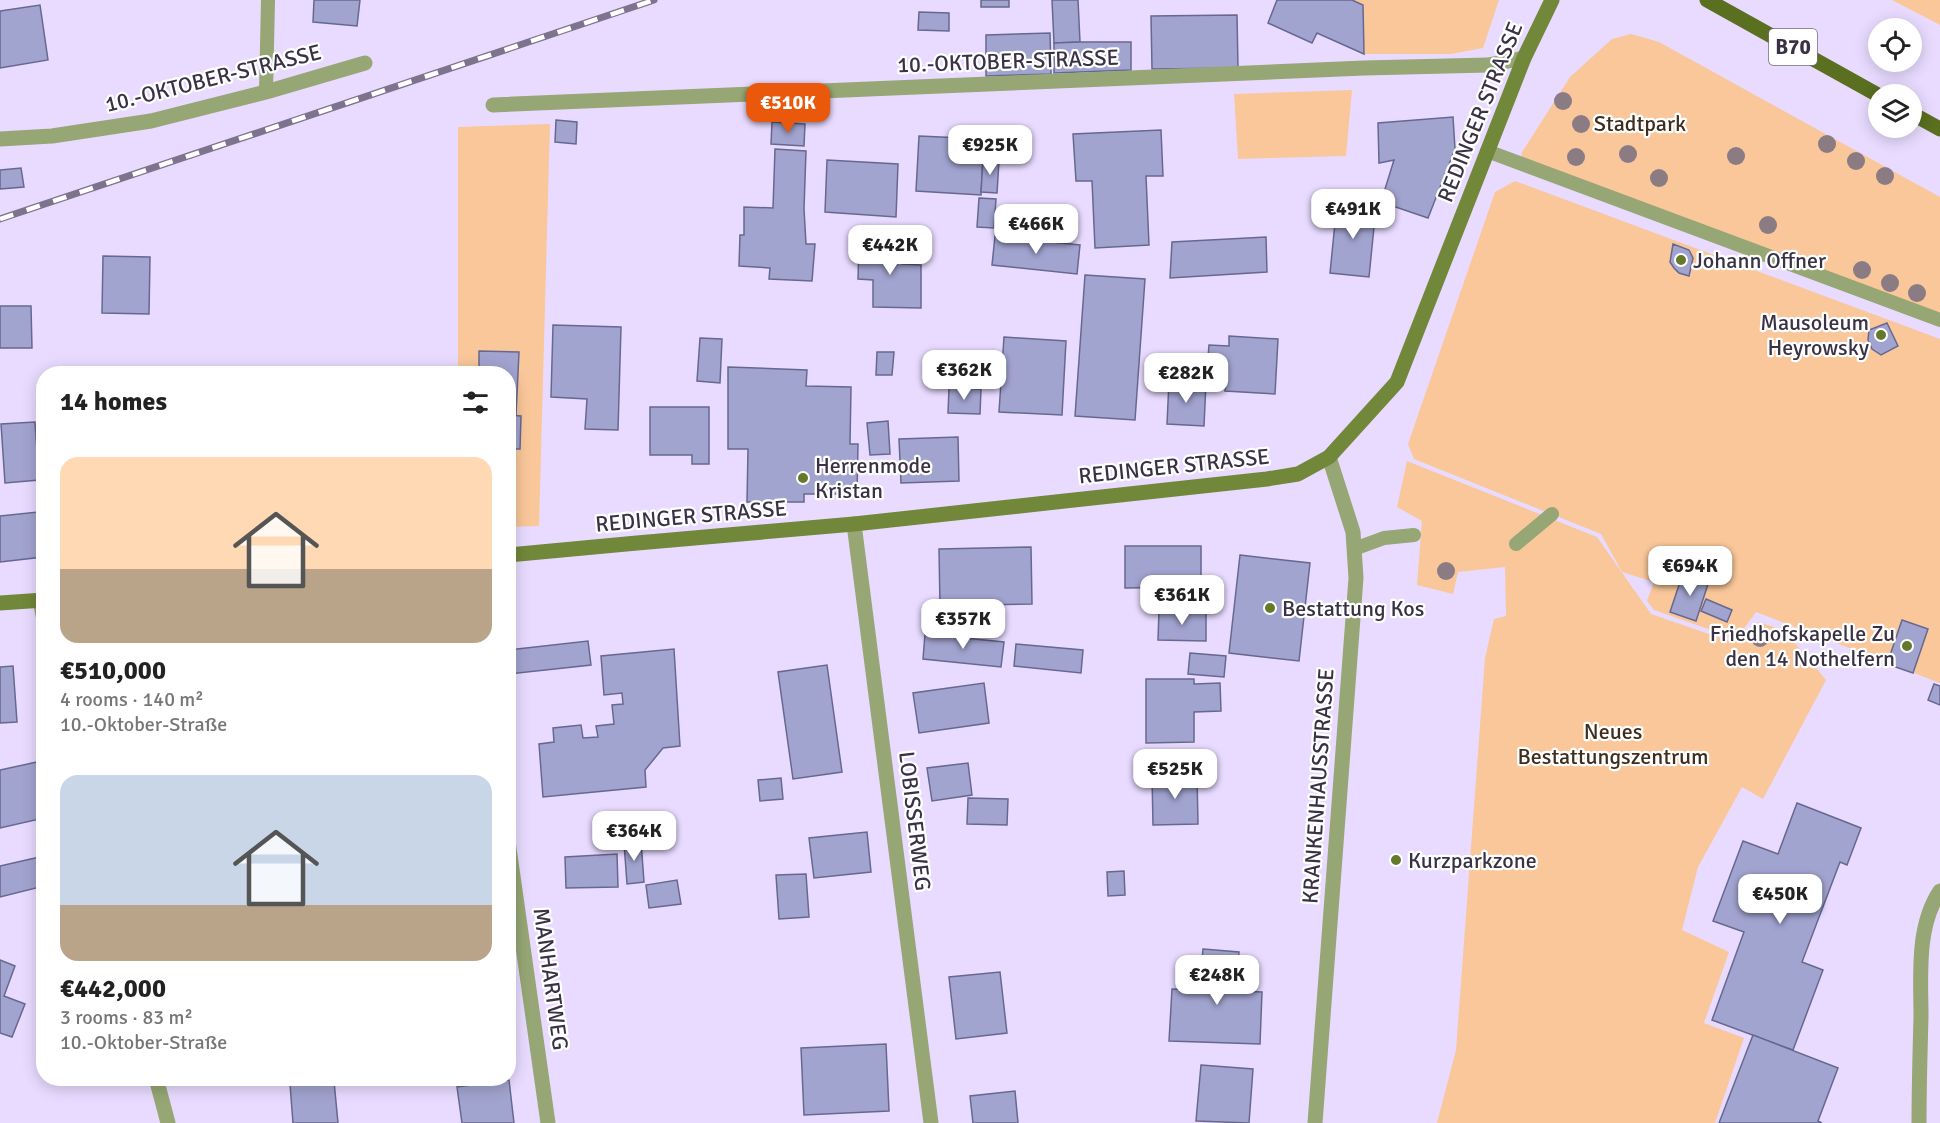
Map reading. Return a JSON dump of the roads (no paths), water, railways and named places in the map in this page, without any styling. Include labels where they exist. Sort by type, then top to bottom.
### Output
[{"type":"main road","name":"REDINGER STRASSE","points":[[516,554],[854,524],[1298,474],[1329,457],[1397,382],[1524,58],[1552,0]]},
{"type":"main road","name":"B70","points":[[1707,0],[1868,89]]},
{"type":"main road","points":[[1922,119],[1940,129]]},
{"type":"main road","points":[[0,603],[36,600]]},
{"type":"street","name":"10.-OKTOBER-STRASSE","points":[[494,105],[1488,65],[1524,58]]},
{"type":"street","name":"10.-OKTOBER-STRASSE","points":[[0,139],[52,136],[151,121],[266,92],[365,63]]},
{"type":"street","name":"KRANKENHAUSSTRASSE","points":[[1315,1123],[1356,578],[1353,532],[1329,457]]},
{"type":"street","name":"LOBISSERWEG","points":[[854,524],[931,1123]]},
{"type":"street","points":[[1919,1123],[1922,957],[1925,927],[1940,891]]},
{"type":"street","name":"MANHARTWEG","points":[[516,897],[548,1123]]},
{"type":"street","points":[[158,1086],[168,1123]]},
{"type":"lane","points":[[266,92],[268,0]]},
{"type":"lane","points":[[1487,151],[1940,320]]},
{"type":"lane","points":[[1516,544],[1552,514]]},
{"type":"lane","points":[[1354,549],[1384,538],[1414,535]]},
{"type":"railway","points":[[0,219],[654,0]]},
{"type":"place","name":"Johann Offner","points":[[1681,260]]},
{"type":"place","name":"Mausoleum Heyrowsky","points":[[1881,335]]},
{"type":"place","name":"Herrenmode Kristan","points":[[803,478]]},
{"type":"place","name":"Bestattung Kos","points":[[1270,608]]},
{"type":"place","name":"Friedhofskapelle Zu den 14 Nothelfern","points":[[1907,646]]},
{"type":"place","name":"Kurzparkzone","points":[[1396,860]]},
{"type":"park label","name":"Stadtpark","points":[[1640,123]]},
{"type":"park label","name":"Neues Bestattungszentrum","points":[[1613,744]]}]
